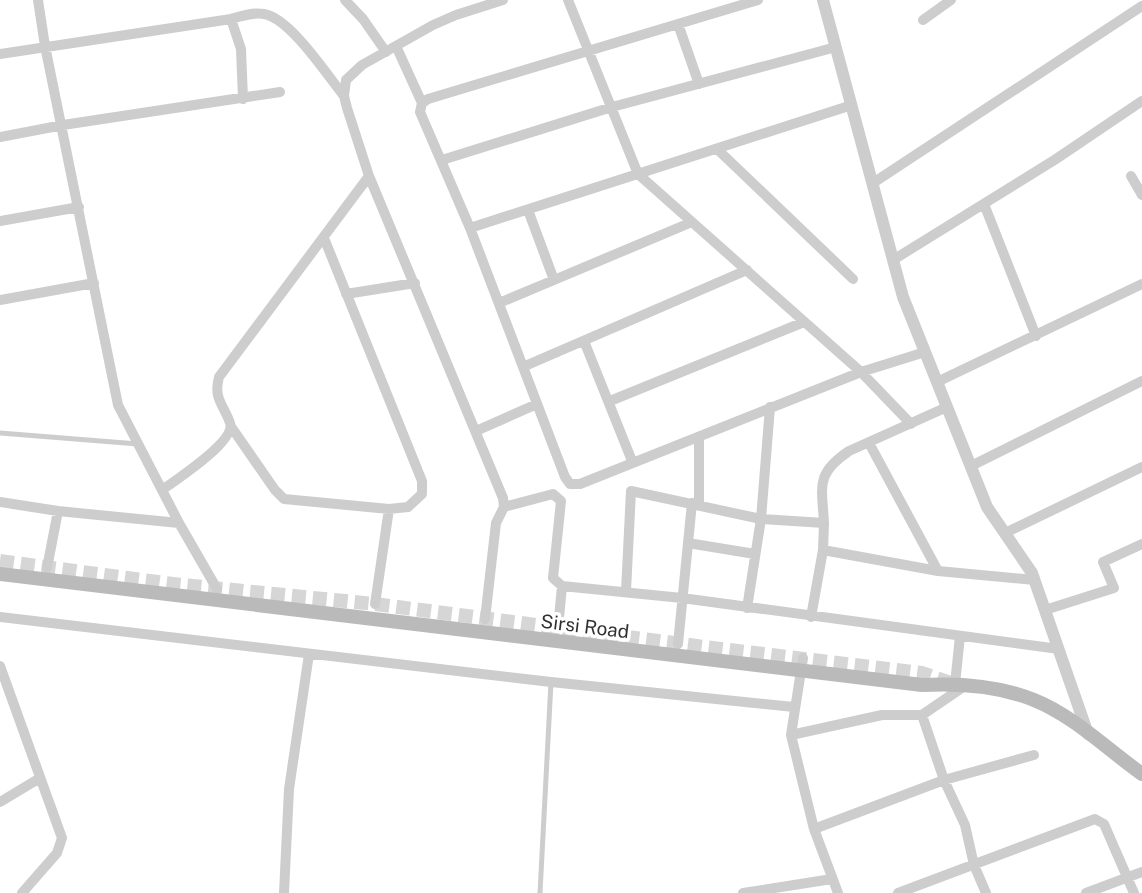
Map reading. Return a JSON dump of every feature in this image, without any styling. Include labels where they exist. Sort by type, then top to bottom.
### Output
[{"type":"main road","name":"Sirsi Road","points":[[0,574],[801,664],[922,685],[957,684],[1035,700],[1088,734],[1142,774]]},
{"type":"street","points":[[38,0],[118,405],[179,523],[217,589]]},
{"type":"street","points":[[345,0],[391,49],[422,103],[420,112],[470,228],[570,484],[580,484],[770,407],[862,372],[925,352]]},
{"type":"street","points":[[485,619],[496,523],[504,507],[503,498],[369,176],[344,96],[345,80],[353,71],[456,15],[503,0]]},
{"type":"street","points":[[568,0],[638,174],[862,372],[911,424]]},
{"type":"street","points":[[422,103],[758,0]]},
{"type":"street","points":[[823,0],[903,297],[987,507],[1035,580],[1088,734]]},
{"type":"street","points":[[923,20],[951,0]]},
{"type":"street","points":[[873,183],[1142,6]]},
{"type":"street","points":[[0,54],[264,14],[279,21],[344,96]]},
{"type":"street","points":[[231,19],[241,49],[243,99]]},
{"type":"street","points":[[678,24],[699,84]]},
{"type":"street","points":[[442,160],[612,107],[836,47]]},
{"type":"street","points":[[0,137],[280,92]]},
{"type":"street","points":[[893,260],[1056,159],[1142,101]]},
{"type":"street","points":[[470,228],[852,105]]},
{"type":"street","points":[[717,149],[853,279]]},
{"type":"street","points":[[324,237],[422,481],[422,494],[408,507],[389,509],[284,499],[232,428],[218,399],[216,388],[219,377],[369,176]]},
{"type":"street","points":[[1132,176],[1142,195]]},
{"type":"street","points":[[984,204],[1036,336]]},
{"type":"street","points":[[0,221],[79,207]]},
{"type":"street","points":[[528,210],[554,280]]},
{"type":"street","points":[[499,303],[692,222]]},
{"type":"street","points":[[524,366],[747,270]]},
{"type":"street","points":[[0,300],[94,283]]},
{"type":"street","points":[[346,294],[415,284]]},
{"type":"street","points":[[937,382],[1142,284]]},
{"type":"street","points":[[610,401],[804,322]]},
{"type":"street","points":[[584,341],[632,461]]},
{"type":"street","points":[[971,466],[1142,381]]},
{"type":"street","points":[[476,431],[537,404]]},
{"type":"street","points":[[747,608],[761,519],[770,407]]},
{"type":"street","points":[[811,617],[823,550],[822,482],[826,471],[849,451],[947,407]]},
{"type":"street","points":[[162,490],[225,441],[232,428]]},
{"type":"street","points":[[678,644],[688,543],[696,503],[699,436]]},
{"type":"street","points":[[869,443],[938,571]]},
{"type":"street","points":[[1005,534],[1142,467]]},
{"type":"street","points":[[626,592],[631,491],[761,519],[824,523]]},
{"type":"street","points":[[504,507],[553,494],[559,498],[561,501],[553,578],[562,586],[682,598],[1059,649]]},
{"type":"street","points":[[0,502],[58,511],[179,523]]},
{"type":"street","points":[[375,604],[389,509]]},
{"type":"street","points":[[47,568],[58,511]]},
{"type":"street","points":[[688,543],[755,554]]},
{"type":"street","points":[[1045,610],[1114,588],[1103,562],[1142,544]]},
{"type":"street","points":[[823,550],[938,571],[1035,580]]},
{"type":"street","points":[[558,629],[562,586]]},
{"type":"street","points":[[0,617],[551,682],[794,707]]},
{"type":"street","points":[[790,735],[882,715],[922,715],[957,684],[960,636]]},
{"type":"street","points":[[284,893],[289,789],[309,654]]},
{"type":"street","points":[[801,664],[790,735],[814,829],[838,893]]},
{"type":"street","points":[[0,666],[62,838],[61,847],[22,893]]},
{"type":"street","points":[[922,715],[944,780],[965,825],[974,865],[986,893]]},
{"type":"street","points":[[814,829],[944,780],[1034,755]]},
{"type":"street","points":[[0,802],[40,778]]},
{"type":"street","points":[[898,893],[1089,819],[1104,824],[1134,893]]},
{"type":"street","points":[[1086,893],[1142,872]]},
{"type":"street","points":[[743,893],[832,879]]},
{"type":"lane","points":[[0,433],[138,444]]},
{"type":"lane","points":[[540,893],[551,682]]},
{"type":"tunnel","points":[[0,561],[173,584],[375,604],[922,673],[951,683]]}]
